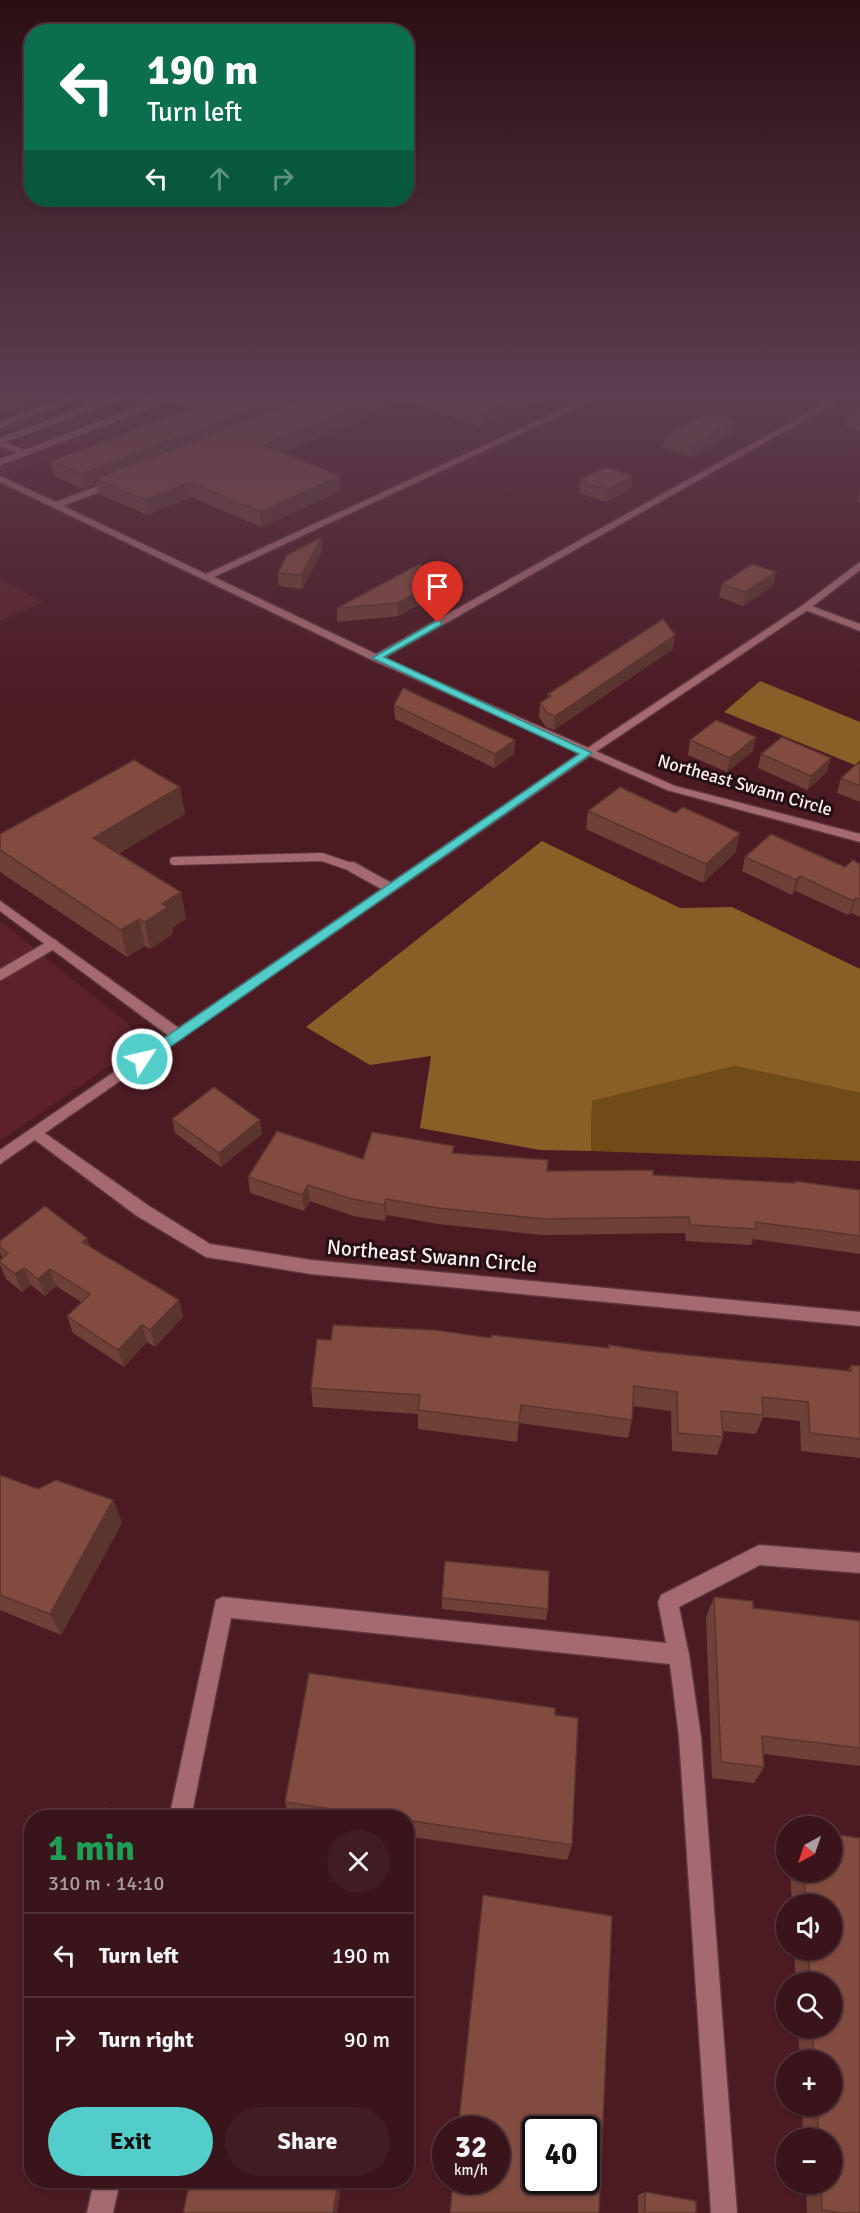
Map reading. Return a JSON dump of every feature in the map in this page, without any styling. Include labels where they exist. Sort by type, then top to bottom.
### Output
[{"type":"street","name":"Northeast Swann Circle","points":[[33,495],[376,658],[587,753],[671,788],[860,838]]},
{"type":"street","points":[[55,506],[82,495]]},
{"type":"street","points":[[207,576],[382,495]]},
{"type":"street","points":[[376,658],[666,495]]},
{"type":"street","points":[[0,1158],[587,753],[806,608],[860,566]]},
{"type":"street","points":[[806,608],[860,628]]},
{"type":"street","points":[[0,905],[178,1035]]},
{"type":"street","name":"Northeast Swann Circle","points":[[36,1133],[143,1211],[206,1250],[311,1267],[860,1319]]},
{"type":"street","points":[[724,2213],[690,1737],[679,1655],[668,1602],[759,1555],[860,1563]]},
{"type":"street","points":[[182,1810],[223,1607],[679,1655]]},
{"type":"street","points":[[100,2213],[105,2188]]},
{"type":"lane","points":[[174,861],[322,857],[361,870],[390,888]]},
{"type":"lane","points":[[0,975],[53,944]]},
{"type":"shaded area","points":[[0,580],[43,602],[0,621]]},
{"type":"shaded area","points":[[760,681],[860,722],[860,767],[724,712]]},
{"type":"shaded area","points":[[542,841],[680,908],[732,907],[860,969],[860,1093],[735,1066],[592,1101],[591,1151],[540,1150],[420,1128],[431,1056],[370,1065],[306,1027]]},
{"type":"shaded area","points":[[0,921],[126,1022],[132,1030],[133,1040],[130,1049],[121,1058],[0,1141]]},
{"type":"shaded area","points":[[735,1066],[860,1093],[860,1161],[591,1151],[592,1101]]},
{"type":"building","points":[[135,495],[157,495],[146,500]]},
{"type":"building","points":[[220,495],[297,495],[260,512]]},
{"type":"building","points":[[322,537],[301,575],[278,573],[287,555]]},
{"type":"building","points":[[419,564],[447,576],[398,603],[337,608]]},
{"type":"building","points":[[752,564],[776,572],[745,592],[722,584]]},
{"type":"building","points":[[663,619],[675,635],[555,716],[547,713],[540,703],[551,696],[548,694]]},
{"type":"building","points":[[403,688],[515,740],[495,754],[394,705]]},
{"type":"building","points":[[716,720],[756,737],[730,758],[690,740]]},
{"type":"building","points":[[782,737],[831,758],[811,776],[761,754]]},
{"type":"building","points":[[134,760],[180,787],[93,838],[181,892],[162,904],[168,907],[145,922],[139,919],[121,930],[0,850],[0,834]]},
{"type":"building","points":[[860,761],[860,786],[841,778]]},
{"type":"building","points":[[620,787],[675,813],[683,807],[740,833],[706,864],[588,811]]},
{"type":"building","points":[[771,834],[845,867],[853,860],[860,864],[860,900],[856,898],[853,901],[800,876],[796,880],[745,857]]},
{"type":"building","points":[[214,1087],[260,1120],[219,1153],[172,1119]]},
{"type":"building","points":[[277,1131],[363,1159],[372,1132],[454,1146],[452,1153],[548,1160],[547,1171],[653,1170],[653,1175],[795,1183],[795,1181],[860,1190],[860,1236],[755,1222],[756,1229],[690,1225],[689,1217],[544,1219],[438,1208],[386,1199],[384,1205],[352,1199],[308,1185],[302,1195],[248,1177]]},
{"type":"building","points":[[45,1206],[87,1238],[82,1242],[179,1300],[150,1330],[142,1325],[118,1350],[67,1316],[90,1294],[50,1269],[38,1279],[24,1268],[15,1274],[0,1262],[8,1253],[0,1247],[0,1241]]},
{"type":"building","points":[[333,1325],[435,1330],[491,1338],[491,1335],[609,1348],[609,1345],[647,1351],[851,1371],[851,1365],[860,1366],[860,1439],[810,1433],[808,1402],[762,1397],[763,1415],[721,1411],[723,1437],[678,1433],[677,1392],[634,1386],[632,1420],[521,1405],[519,1423],[418,1410],[420,1395],[311,1388],[317,1339],[331,1340]]},
{"type":"building","points":[[0,1475],[38,1489],[56,1480],[113,1500],[50,1614],[0,1595]]},
{"type":"building","points":[[445,1561],[549,1571],[548,1609],[442,1598]]},
{"type":"building","points":[[714,1597],[753,1601],[753,1608],[860,1621],[860,1748],[762,1736],[764,1767],[721,1762]]},
{"type":"building","points":[[309,1673],[555,1708],[555,1715],[578,1718],[572,1845],[414,1821],[414,1810],[338,1810],[285,1802]]},
{"type":"building","points":[[842,1836],[860,1838],[860,2213],[822,2210],[821,2194],[842,2194],[842,2128],[818,2128],[818,2116],[842,2116],[842,2050],[813,2050],[813,2038],[842,2038],[842,1972],[809,1972],[809,1960],[842,1960],[842,1894],[805,1894],[805,1882],[842,1882]]},
{"type":"building","points":[[483,1895],[612,1916],[600,2190],[600,2116],[522,2116],[522,2194],[600,2194],[599,2213],[450,2213],[452,2194],[510,2194],[510,2116],[459,2116]]},
{"type":"building","points":[[188,2188],[337,2188],[333,2213],[183,2213]]},
{"type":"building","points":[[645,2192],[696,2201],[696,2213],[645,2213]]},
{"type":"route","points":[[142,1059],[587,753],[376,658],[438,623]]}]
